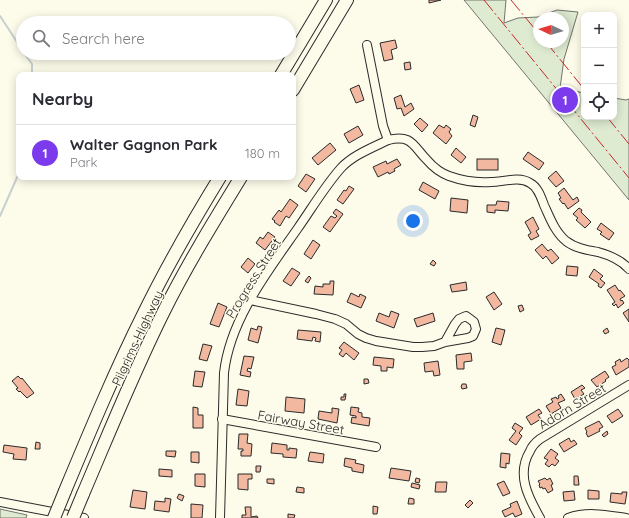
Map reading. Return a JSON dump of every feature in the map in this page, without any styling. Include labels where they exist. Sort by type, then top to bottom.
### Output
[{"type":"highway","points":[[296,50],[326,0]]},
{"type":"highway","points":[[296,85],[347,0]]},
{"type":"highway","points":[[283,72],[290,60]]},
{"type":"highway","name":"Pilgrims Highway","points":[[54,518],[116,372],[147,305],[182,240],[218,180]]},
{"type":"highway","name":"Pilgrims Highway","points":[[73,518],[129,386],[161,318],[202,242],[239,180]]},
{"type":"street","points":[[367,45],[383,126],[388,140],[407,139],[436,169],[448,176],[461,180],[477,182],[521,180],[531,183],[537,188],[552,223],[565,240],[574,246],[610,256],[620,261],[629,269]]},
{"type":"street","name":"Progress Street","points":[[220,518],[224,372],[230,344],[241,316],[264,278],[341,168],[352,158],[388,140]]},
{"type":"street","points":[[250,300],[335,319],[346,324],[358,334],[371,340],[413,347],[434,346],[445,342]]},
{"type":"street","name":"Adorn Street","points":[[540,518],[525,487],[525,460],[530,449],[540,439],[629,385]]},
{"type":"street","name":"Fairway Street","points":[[222,419],[376,447]]},
{"type":"street","points":[[0,502],[84,518]]},
{"type":"street","points":[[568,518],[589,514],[626,518]]},
{"type":"green space","points":[[464,0],[506,0],[504,23],[518,18],[533,17],[533,48],[567,48],[564,59],[560,88],[581,92],[581,120],[617,120],[617,98],[629,99],[629,200]]},
{"type":"green space","points":[[557,10],[578,12],[569,42],[569,12],[552,12]]},
{"type":"green space","points":[[0,509],[27,515],[26,518],[0,518]]},
{"type":"building","points":[[429,0],[441,0],[429,3]]},
{"type":"building","points":[[395,40],[397,48],[391,50],[393,59],[384,61],[380,43]]},
{"type":"building","points":[[410,62],[411,69],[405,70],[404,63]]},
{"type":"building","points":[[359,85],[364,100],[356,103],[350,89]]},
{"type":"building","points":[[401,95],[405,107],[411,103],[414,109],[404,116],[401,108],[397,109],[394,98]]},
{"type":"building","points":[[473,115],[478,117],[475,127],[470,125]]},
{"type":"building","points":[[420,118],[428,125],[422,132],[414,124]]},
{"type":"building","points":[[439,125],[444,128],[446,125],[451,129],[449,132],[452,136],[446,144],[433,133]]},
{"type":"building","points":[[358,126],[363,135],[349,143],[344,134]]},
{"type":"building","points":[[330,143],[336,150],[318,165],[312,158]]},
{"type":"building","points":[[456,148],[466,157],[461,163],[451,155]]},
{"type":"building","points":[[528,152],[544,163],[539,170],[523,159]]},
{"type":"building","points":[[397,159],[401,165],[394,169],[395,171],[389,174],[388,172],[378,177],[373,167],[386,161],[387,164]]},
{"type":"building","points":[[477,159],[498,159],[498,170],[477,170]]},
{"type":"building","points":[[556,171],[564,181],[556,187],[548,178]]},
{"type":"building","points":[[306,174],[315,179],[306,192],[298,186]]},
{"type":"building","points":[[423,182],[439,191],[435,199],[419,190]]},
{"type":"building","points":[[349,186],[354,189],[343,204],[337,200]]},
{"type":"building","points":[[564,188],[573,200],[577,197],[579,201],[568,209],[559,199],[561,198],[558,193]]},
{"type":"building","points":[[451,198],[468,200],[467,213],[450,211]]},
{"type":"building","points":[[290,199],[298,205],[289,218],[286,216],[280,226],[272,219],[279,210],[281,212]]},
{"type":"building","points":[[497,201],[509,202],[508,211],[495,210],[495,213],[487,212],[487,205],[496,205]]},
{"type":"building","points":[[579,208],[591,222],[585,228],[576,220],[578,218],[573,214]]},
{"type":"building","points":[[336,209],[343,214],[330,232],[323,227],[331,216],[335,218],[337,216],[333,213]]},
{"type":"building","points":[[533,217],[539,229],[536,231],[539,236],[531,240],[528,235],[531,233],[525,222]]},
{"type":"building","points":[[601,223],[614,233],[609,240],[600,234],[602,232],[597,229]]},
{"type":"building","points":[[268,232],[275,237],[265,250],[256,243],[260,237],[263,239]]},
{"type":"building","points":[[313,240],[320,245],[311,259],[304,254]]},
{"type":"building","points":[[542,244],[548,251],[551,249],[559,258],[552,264],[546,256],[543,259],[535,250]]},
{"type":"building","points":[[248,258],[255,264],[248,273],[241,267]]},
{"type":"building","points":[[433,260],[436,263],[434,266],[430,264]]},
{"type":"building","points":[[567,266],[578,267],[577,276],[566,275]]},
{"type":"building","points":[[292,268],[300,273],[291,286],[283,281]]},
{"type":"building","points":[[594,269],[603,276],[600,279],[605,283],[601,288],[598,286],[599,284],[589,277]]},
{"type":"building","points":[[309,276],[311,278],[308,283],[305,281]]},
{"type":"building","points":[[330,281],[334,281],[333,295],[314,294],[315,286],[323,287],[323,284],[330,284]]},
{"type":"building","points":[[466,282],[467,290],[452,292],[450,285]]},
{"type":"building","points":[[615,285],[625,296],[620,299],[624,303],[618,308],[616,304],[614,306],[612,304],[615,302],[607,290]]},
{"type":"building","points":[[494,292],[502,304],[494,310],[486,297]]},
{"type":"building","points":[[351,293],[359,297],[360,294],[366,297],[361,308],[347,302]]},
{"type":"building","points":[[218,303],[227,307],[219,327],[210,324]]},
{"type":"building","points":[[522,305],[524,310],[520,312],[518,306]]},
{"type":"building","points":[[629,309],[629,322],[623,313]]},
{"type":"building","points":[[391,311],[399,314],[394,328],[376,321],[379,313],[389,317]]},
{"type":"building","points":[[433,313],[435,321],[417,327],[414,319]]},
{"type":"building","points":[[258,326],[262,327],[258,343],[248,340],[251,328],[257,330]]},
{"type":"building","points":[[496,328],[505,330],[501,345],[492,342]]},
{"type":"building","points":[[607,328],[609,332],[605,334],[603,331]]},
{"type":"building","points":[[298,330],[321,332],[320,342],[315,341],[316,338],[313,337],[312,341],[297,339]]},
{"type":"building","points":[[344,342],[359,353],[354,360],[346,353],[343,357],[339,354],[342,350],[339,348]]},
{"type":"building","points":[[203,344],[212,346],[207,361],[199,359]]},
{"type":"building","points":[[471,353],[472,361],[464,362],[464,369],[457,369],[456,355]]},
{"type":"building","points":[[244,356],[254,357],[251,369],[248,368],[247,371],[251,372],[250,377],[240,375]]},
{"type":"building","points":[[374,357],[394,359],[393,368],[387,367],[387,371],[381,371],[381,366],[373,365]]},
{"type":"building","points":[[627,358],[629,360],[629,367],[616,375],[612,367],[616,365],[615,362],[620,359],[621,362]]},
{"type":"building","points":[[438,361],[440,375],[434,376],[433,371],[425,372],[424,363]]},
{"type":"building","points":[[195,371],[205,372],[202,387],[193,386]]},
{"type":"building","points":[[605,371],[609,377],[597,387],[591,380]]},
{"type":"building","points":[[18,376],[21,379],[22,378],[34,393],[27,398],[16,389],[18,388],[12,381]]},
{"type":"building","points":[[364,379],[368,379],[369,383],[364,384]]},
{"type":"building","points":[[462,384],[466,384],[467,388],[462,389]]},
{"type":"building","points":[[582,385],[585,388],[581,390],[584,394],[575,399],[571,392]]},
{"type":"building","points":[[238,389],[249,391],[247,406],[236,405]]},
{"type":"building","points":[[344,394],[346,394],[345,400],[341,400],[341,397],[344,397]]},
{"type":"building","points":[[561,394],[565,400],[558,403],[561,408],[551,414],[546,406],[553,402],[551,399],[556,397],[557,399],[559,398],[558,396]]},
{"type":"building","points":[[286,397],[305,399],[304,413],[285,411]]},
{"type":"building","points":[[193,407],[198,408],[198,415],[203,415],[203,428],[193,428]]},
{"type":"building","points":[[351,407],[359,408],[358,412],[362,413],[362,417],[370,418],[369,426],[351,423],[352,417],[356,418],[356,416],[350,415]]},
{"type":"building","points":[[332,408],[339,409],[337,423],[318,419],[319,411],[332,413]]},
{"type":"building","points":[[539,409],[542,413],[538,415],[541,419],[531,425],[526,417]]},
{"type":"building","points":[[618,409],[623,416],[612,423],[607,416]]},
{"type":"building","points":[[599,421],[603,427],[599,429],[600,431],[588,437],[585,428]]},
{"type":"building","points":[[515,423],[523,428],[519,433],[522,436],[516,445],[509,440],[516,431],[512,428]]},
{"type":"building","points":[[607,431],[608,434],[604,437],[602,435]]},
{"type":"building","points":[[239,434],[248,434],[247,443],[252,444],[251,456],[241,456],[241,451],[243,451],[243,449],[238,449]]},
{"type":"building","points":[[569,438],[571,442],[574,440],[577,444],[564,452],[559,444]]},
{"type":"building","points":[[36,442],[40,443],[40,449],[35,449]]},
{"type":"building","points":[[272,443],[287,445],[287,450],[289,450],[289,448],[297,449],[296,458],[283,457],[283,454],[271,453]]},
{"type":"building","points":[[4,445],[27,448],[26,460],[13,459],[14,454],[3,452]]},
{"type":"building","points":[[551,449],[558,454],[555,458],[559,461],[555,466],[552,464],[549,467],[545,464],[548,460],[544,458]]},
{"type":"building","points":[[166,451],[176,451],[175,457],[166,456]]},
{"type":"building","points":[[191,452],[199,452],[199,463],[191,462]]},
{"type":"building","points":[[310,452],[324,454],[323,463],[308,461]]},
{"type":"building","points":[[501,453],[510,454],[509,464],[506,463],[506,468],[500,467]]},
{"type":"building","points":[[345,458],[356,460],[355,463],[364,465],[363,473],[352,471],[352,468],[344,466]]},
{"type":"building","points":[[256,466],[261,466],[260,472],[256,472]]},
{"type":"building","points":[[391,468],[411,471],[409,481],[389,478]]},
{"type":"building","points":[[159,469],[172,470],[172,477],[159,476]]},
{"type":"building","points":[[195,474],[205,474],[205,487],[195,486]]},
{"type":"building","points":[[238,474],[252,474],[252,479],[248,479],[248,490],[238,489]]},
{"type":"building","points":[[574,476],[578,476],[579,485],[574,485]]},
{"type":"building","points":[[416,478],[420,479],[419,483],[415,482]]},
{"type":"building","points":[[545,478],[547,480],[550,478],[553,484],[551,485],[553,490],[548,493],[545,488],[540,488],[538,481]]},
{"type":"building","points":[[267,479],[274,479],[274,484],[267,483]]},
{"type":"building","points":[[504,481],[510,493],[503,496],[497,484]]},
{"type":"building","points":[[436,482],[447,482],[446,492],[435,492]]},
{"type":"building","points":[[412,483],[420,485],[419,489],[411,487]]},
{"type":"building","points":[[297,487],[304,488],[304,493],[296,492]]},
{"type":"building","points":[[133,490],[147,492],[145,509],[130,507]]},
{"type":"building","points":[[588,490],[599,491],[599,499],[588,499]]},
{"type":"building","points":[[574,491],[575,500],[564,501],[563,492]]},
{"type":"building","points":[[622,492],[627,492],[625,504],[610,502],[611,493],[622,494]]},
{"type":"building","points":[[179,494],[184,496],[182,501],[177,498]]},
{"type":"building","points":[[165,498],[171,499],[169,512],[154,510],[155,501],[165,502]]},
{"type":"building","points":[[409,498],[414,499],[414,504],[408,504]]},
{"type":"building","points":[[470,500],[473,503],[468,508],[465,505]]},
{"type":"building","points":[[517,501],[522,514],[515,517],[513,513],[505,517],[502,511],[511,507],[510,504]]},
{"type":"building","points":[[191,504],[203,505],[202,518],[191,518]]},
{"type":"building","points":[[373,506],[378,507],[377,514],[373,514]]},
{"type":"building","points":[[245,507],[251,507],[251,517],[257,516],[258,518],[242,518],[242,515],[246,515]]},
{"type":"building","points":[[288,514],[295,515],[294,518],[288,518]]},
{"type":"waterway","points":[[0,16],[16,40]]},
{"type":"waterway","points":[[29,60],[32,64],[32,72]]},
{"type":"waterway","points":[[0,216],[16,180]]},
{"type":"power","points":[[484,0],[629,178]]},
{"type":"power","points":[[511,0],[533,27]]},
{"type":"power","points":[[551,48],[581,85]]},
{"type":"power","points":[[609,120],[629,144]]},
{"type":"place","name":"Walter Gagnon Park","points":[[565,100]]}]
